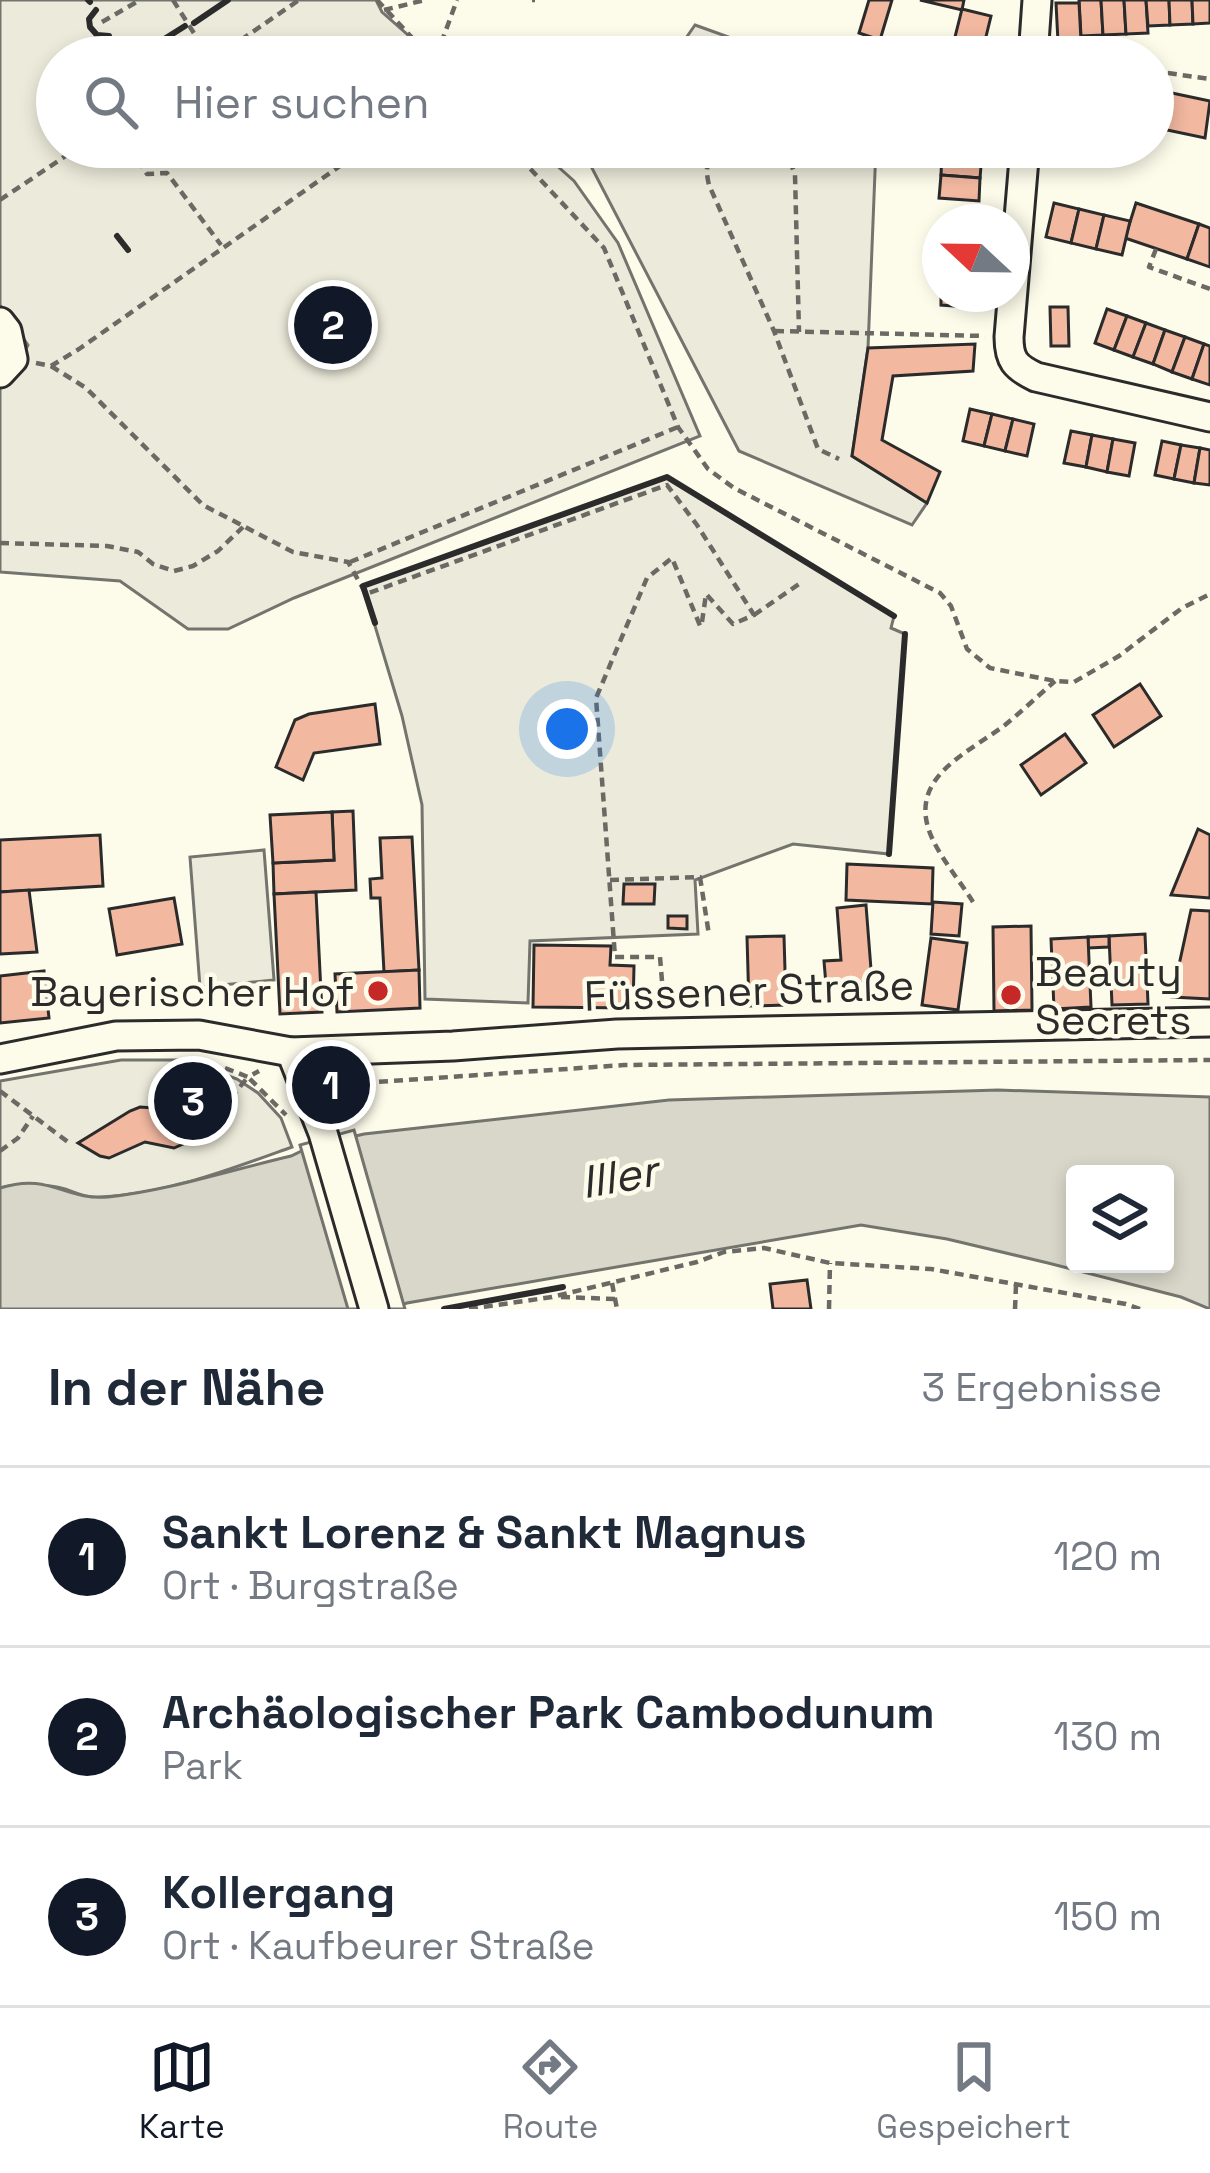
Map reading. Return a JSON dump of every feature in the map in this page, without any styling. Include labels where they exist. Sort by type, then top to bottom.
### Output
[{"type":"street","points":[[1034,36],[1037,0]]},
{"type":"street","points":[[1023,168],[1009,337],[1009,355],[1017,368],[1036,377],[1210,417]]},
{"type":"street","points":[[0,322],[7,331],[6,366]]},
{"type":"street","name":"Füssener Straße","points":[[0,1059],[116,1036],[199,1035],[291,1052],[617,1034],[1210,1022]]},
{"type":"street","points":[[291,1052],[327,1146],[374,1309]]},
{"type":"path","points":[[102,22],[140,0]]},
{"type":"path","points":[[172,0],[198,36]]},
{"type":"path","points":[[245,36],[299,0]]},
{"type":"path","points":[[377,0],[412,36]]},
{"type":"path","points":[[385,10],[425,0]]},
{"type":"path","points":[[442,36],[458,0]]},
{"type":"path","points":[[1174,74],[1210,79]]},
{"type":"path","points":[[0,200],[48,168]]},
{"type":"path","points":[[143,168],[150,176],[164,172],[172,178],[223,248]]},
{"type":"path","points":[[51,366],[337,168]]},
{"type":"path","points":[[530,168],[604,248],[678,427],[708,470],[734,488],[940,593],[951,606],[967,649],[989,668],[1074,682],[1210,595]]},
{"type":"path","points":[[706,168],[818,449],[839,458]]},
{"type":"path","points":[[792,168],[799,332]]},
{"type":"path","points":[[1156,249],[1148,267],[1210,289]]},
{"type":"path","points":[[774,332],[1009,337]]},
{"type":"path","points":[[6,366],[51,366],[86,388],[203,505],[292,552],[348,562],[678,427]]},
{"type":"path","points":[[348,562],[366,594],[667,485],[754,615]]},
{"type":"path","points":[[0,542],[107,546],[139,552],[153,564],[174,571],[218,551],[243,526]]},
{"type":"path","points":[[662,981],[660,957],[614,957],[596,698],[647,578],[672,558],[701,628],[706,594],[733,624],[802,582]]},
{"type":"path","points":[[973,902],[932,839],[926,817],[929,793],[940,770],[1055,682]]},
{"type":"path","points":[[610,880],[700,877],[709,935]]},
{"type":"path","points":[[329,1074],[348,1084],[624,1065],[1210,1060]]},
{"type":"path","points":[[202,1133],[248,1077],[290,1118]]},
{"type":"path","points":[[0,1090],[68,1142]]},
{"type":"path","points":[[0,1151],[18,1138],[33,1116]]},
{"type":"path","points":[[469,1309],[552,1297],[724,1252],[764,1248],[830,1263],[931,1269],[1140,1309]]},
{"type":"path","points":[[829,1309],[830,1263]]},
{"type":"path","points":[[612,1283],[617,1309]]},
{"type":"path","points":[[1015,1309],[1016,1285]]},
{"type":"path","points":[[552,1297],[615,1299]]},
{"type":"shaded area","points":[[0,0],[376,0],[382,12],[409,36],[36,36],[36,168],[559,168],[618,243],[700,436],[294,598],[228,629],[188,629],[120,581],[0,572],[0,388],[8,384],[28,345],[0,305]]},
{"type":"shaded area","points":[[695,25],[726,36],[687,36]]},
{"type":"shaded area","points":[[592,168],[875,168],[868,348],[852,456],[927,503],[912,525],[739,451]]},
{"type":"shaded area","points":[[667,477],[894,616],[891,628],[905,634],[889,854],[793,844],[695,880],[698,934],[530,941],[528,1003],[425,999],[422,805],[402,716],[363,586]]},
{"type":"shaded area","points":[[264,850],[274,980],[200,987],[190,857]]},
{"type":"shaded area","points":[[121,1060],[187,1060],[237,1079],[281,1118],[292,1147],[198,1179],[126,1195],[91,1197],[41,1185],[0,1188],[0,1081]]},
{"type":"water","name":"Iller","points":[[998,1090],[1210,1097],[1210,1309],[1087,1273],[1174,1273],[1174,1165],[1066,1165],[1066,1268],[947,1239],[861,1225],[388,1309],[0,1309],[0,1188],[32,1183],[108,1197],[200,1179],[364,1134],[669,1100]]},
{"type":"pier","points":[[354,1130],[405,1309],[348,1309],[300,1145]]},
{"type":"building","points":[[869,0],[892,0],[881,36],[859,33]]},
{"type":"building","points":[[920,0],[964,0],[962,10]]},
{"type":"building","points":[[1079,0],[1101,0],[1103,35],[1081,36]]},
{"type":"building","points":[[1101,0],[1124,0],[1126,34],[1103,35]]},
{"type":"building","points":[[1124,0],[1146,0],[1148,33],[1126,34]]},
{"type":"building","points":[[1146,0],[1169,0],[1170,25],[1148,26]]},
{"type":"building","points":[[1169,0],[1192,0],[1193,24],[1170,25]]},
{"type":"building","points":[[1192,0],[1210,0],[1210,23],[1193,24]]},
{"type":"building","points":[[1056,3],[1079,3],[1081,36],[1058,36]]},
{"type":"building","points":[[962,9],[991,16],[986,36],[955,36]]},
{"type":"building","points":[[1174,93],[1210,101],[1205,138],[1174,131]]},
{"type":"building","points":[[941,168],[981,168],[980,178],[941,175]]},
{"type":"building","points":[[941,175],[980,178],[979,201],[939,198]]},
{"type":"building","points":[[1054,203],[1079,209],[1071,243],[1046,237]]},
{"type":"building","points":[[1136,203],[1199,224],[1187,259],[1125,238]]},
{"type":"building","points":[[1079,209],[1104,215],[1096,249],[1071,243]]},
{"type":"building","points":[[1104,215],[1130,221],[1122,255],[1096,249]]},
{"type":"building","points":[[1199,224],[1210,228],[1210,267],[1187,259]]},
{"type":"building","points":[[1050,307],[1068,307],[1069,346],[1051,346]]},
{"type":"building","points":[[1107,309],[1127,316],[1114,350],[1095,343]]},
{"type":"building","points":[[1127,316],[1146,323],[1133,357],[1114,350]]},
{"type":"building","points":[[1146,323],[1165,330],[1153,364],[1133,357]]},
{"type":"building","points":[[1165,330],[1185,337],[1172,372],[1153,364]]},
{"type":"building","points":[[1185,337],[1204,344],[1192,379],[1172,372]]},
{"type":"building","points":[[975,344],[973,371],[893,376],[882,440],[940,472],[927,503],[852,456],[868,348]]},
{"type":"building","points":[[1204,344],[1210,346],[1210,385],[1192,379]]},
{"type":"building","points":[[970,409],[992,414],[984,446],[963,441]]},
{"type":"building","points":[[992,414],[1013,419],[1005,451],[984,446]]},
{"type":"building","points":[[1013,419],[1034,424],[1027,456],[1005,451]]},
{"type":"building","points":[[1071,431],[1092,435],[1086,467],[1064,463]]},
{"type":"building","points":[[1092,435],[1113,439],[1107,472],[1086,467]]},
{"type":"building","points":[[1113,439],[1135,443],[1129,476],[1107,472]]},
{"type":"building","points":[[1162,441],[1181,445],[1174,479],[1155,475]]},
{"type":"building","points":[[1181,445],[1200,448],[1194,483],[1174,479]]},
{"type":"building","points":[[1200,448],[1210,450],[1210,485],[1194,483]]},
{"type":"building","points":[[1140,684],[1161,716],[1114,747],[1093,715]]},
{"type":"building","points":[[375,704],[380,744],[314,753],[303,780],[276,767],[295,720]]},
{"type":"building","points":[[1065,734],[1086,763],[1041,795],[1021,765]]},
{"type":"building","points":[[353,811],[356,890],[274,894],[273,863],[334,860],[332,812]]},
{"type":"building","points":[[332,812],[334,860],[273,863],[270,815]]},
{"type":"building","points":[[1198,829],[1210,835],[1210,898],[1171,895]]},
{"type":"building","points":[[100,835],[103,886],[0,892],[0,840]]},
{"type":"building","points":[[412,837],[419,970],[384,972],[380,898],[371,898],[370,879],[382,878],[380,838]]},
{"type":"building","points":[[847,864],[933,868],[932,904],[846,900]]},
{"type":"building","points":[[624,884],[655,884],[654,904],[623,904]]},
{"type":"building","points":[[29,890],[37,952],[0,954],[0,892]]},
{"type":"building","points":[[316,892],[322,1012],[280,1014],[274,894]]},
{"type":"building","points":[[174,898],[182,944],[117,955],[109,909]]},
{"type":"building","points":[[933,902],[962,904],[959,936],[931,934]]},
{"type":"building","points":[[866,905],[872,982],[826,985],[824,961],[841,960],[837,908]]},
{"type":"building","points":[[1191,910],[1210,911],[1210,999],[1172,997]]},
{"type":"building","points":[[668,916],[687,916],[687,929],[668,928]]},
{"type":"building","points":[[1031,926],[1032,1010],[994,1011],[993,927]]},
{"type":"building","points":[[1145,934],[1148,1004],[1112,1005],[1109,936]]},
{"type":"building","points":[[784,936],[786,1005],[749,1006],[747,937]]},
{"type":"building","points":[[1109,936],[1109,947],[1088,948],[1088,937]]},
{"type":"building","points":[[1088,937],[1091,1007],[1054,1009],[1051,939]]},
{"type":"building","points":[[931,938],[967,943],[958,1010],[922,1005]]},
{"type":"building","points":[[534,945],[611,946],[610,965],[634,966],[633,1008],[533,1007]]},
{"type":"building","name":"Bayerischer Hof","points":[[419,970],[420,1008],[337,1012],[335,974]]},
{"type":"building","points":[[44,971],[49,1018],[0,1023],[0,976]]},
{"type":"building","points":[[140,1107],[179,1117],[193,1134],[174,1148],[145,1142],[109,1158],[78,1143],[130,1111]]},
{"type":"building","points":[[807,1280],[811,1309],[773,1309],[770,1284]]},
{"type":"wall","points":[[194,23],[228,0]]},
{"type":"wall","points":[[96,10],[89,19],[90,27],[97,35],[109,36]]},
{"type":"wall","points":[[169,36],[185,26]]},
{"type":"wall","points":[[117,236],[128,250]]},
{"type":"wall","points":[[375,623],[363,586],[667,477],[894,616]]},
{"type":"wall","points":[[889,854],[905,634]]},
{"type":"wall","points":[[444,1309],[563,1287]]},
{"type":"place","name":"Archäologischer Park Cambodunum","points":[[333,325]]},
{"type":"place","name":"Bayerischer Hof","points":[[378,991]]},
{"type":"place","name":"Beauty Secrets","points":[[1011,995]]},
{"type":"place","name":"Sankt Lorenz & Sankt Magnus","points":[[331,1085]]},
{"type":"place","name":"Kollergang","points":[[193,1101]]}]
